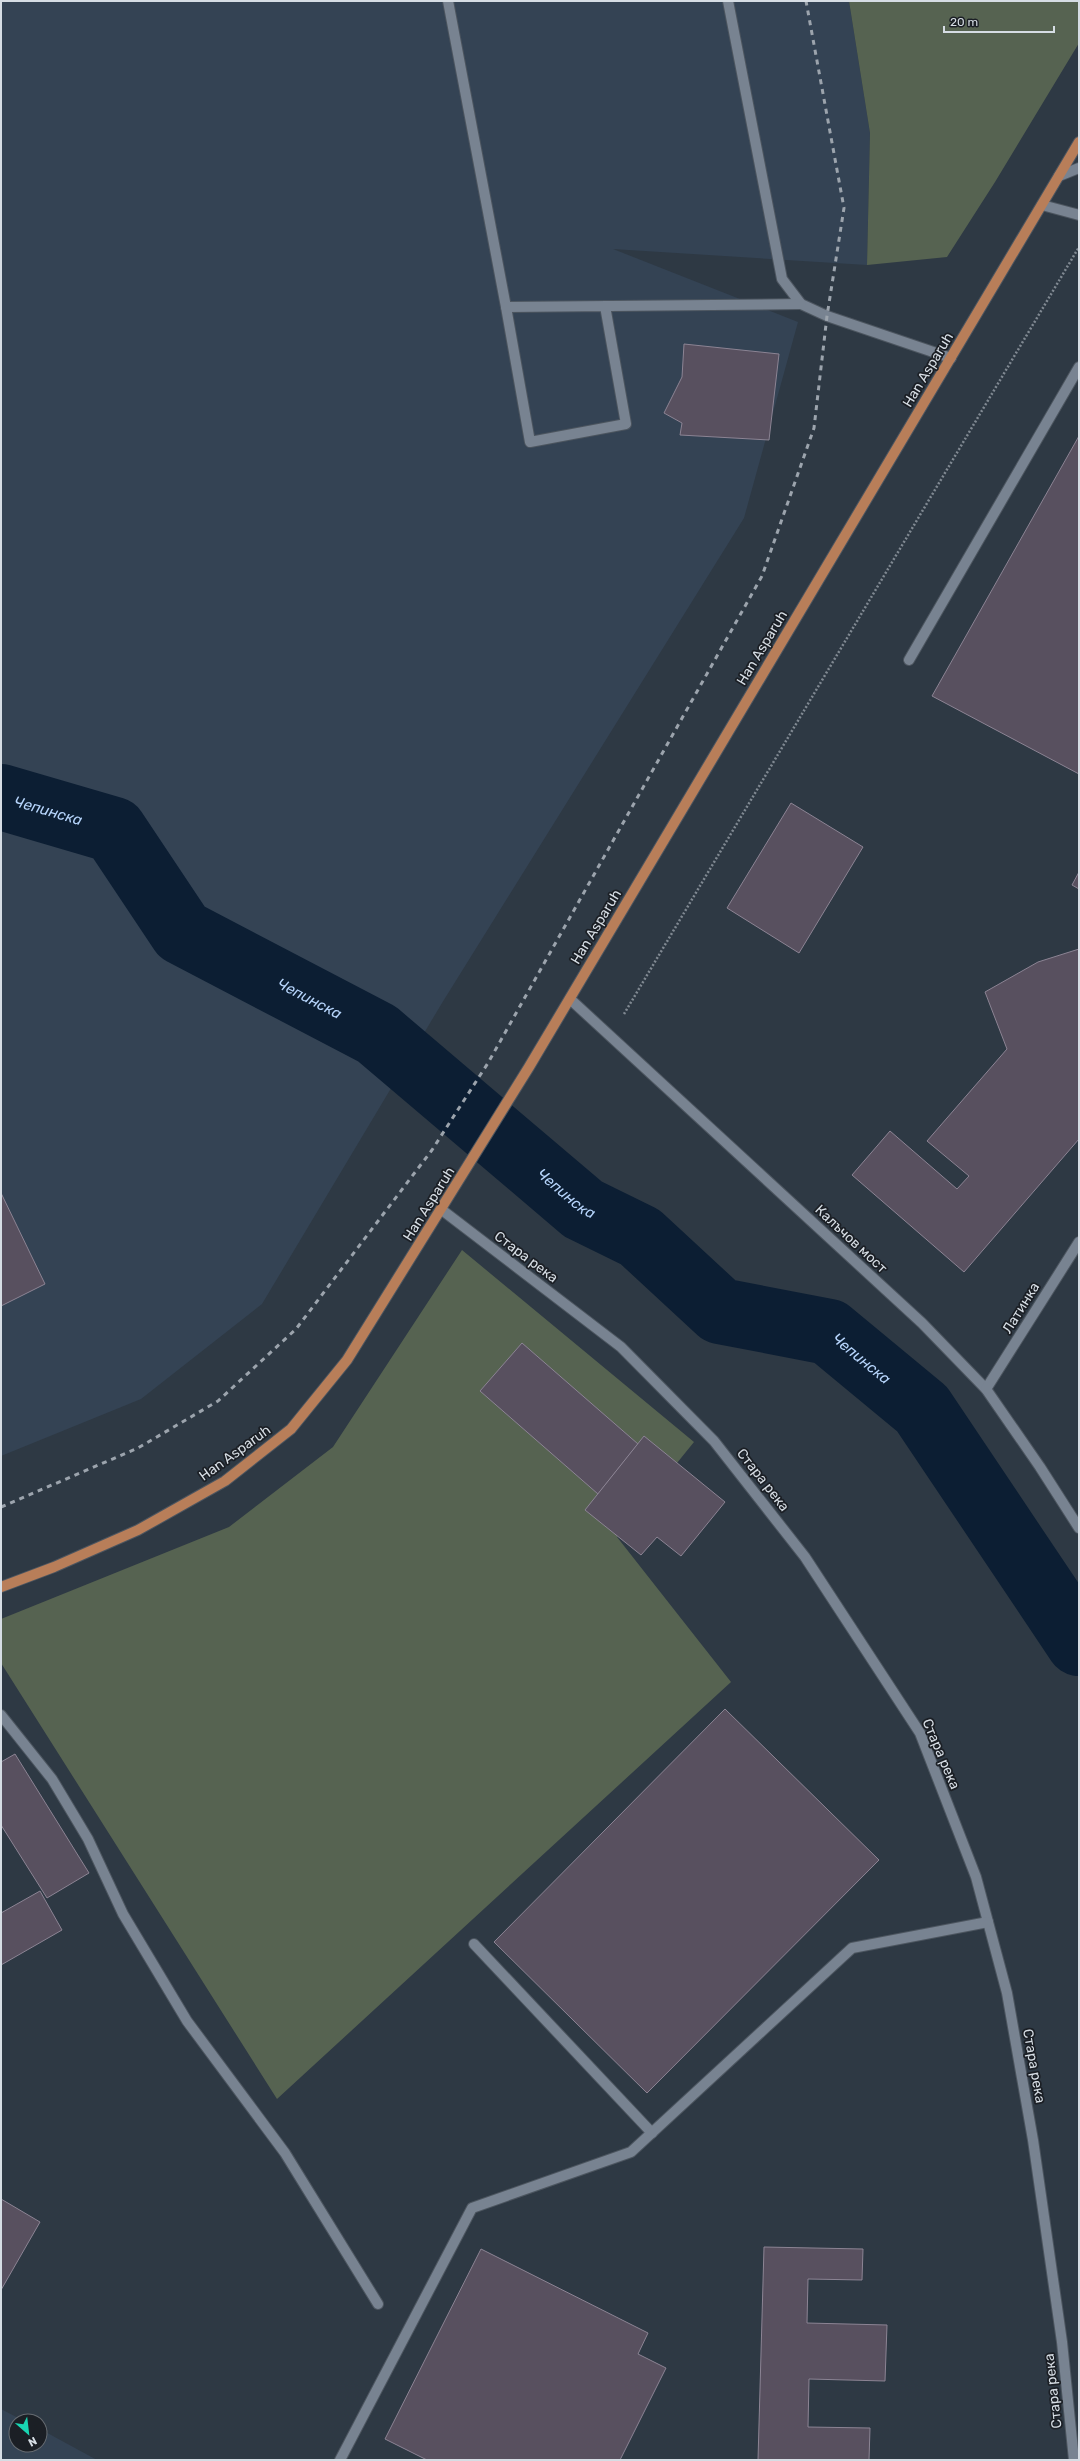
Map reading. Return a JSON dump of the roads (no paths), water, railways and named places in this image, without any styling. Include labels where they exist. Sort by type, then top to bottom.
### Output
[{"type":"main road","name":"Han Asparuh","points":[[1,1587],[54,1567],[138,1530],[225,1481],[291,1429],[347,1360],[442,1210],[570,1000],[1079,142]]},
{"type":"street","points":[[448,1],[530,442],[626,424],[605,306]]},
{"type":"street","points":[[728,1],[782,279],[801,304]]},
{"type":"street","points":[[1059,176],[1079,168]]},
{"type":"street","points":[[1042,205],[1079,215]]},
{"type":"street","points":[[506,307],[801,304],[828,316],[952,358]]},
{"type":"street","points":[[908,660],[1079,367]]},
{"type":"street","name":"Калъчов мост","points":[[570,1000],[922,1323],[986,1390],[1040,1467],[1079,1528]]},
{"type":"street","name":"Стара река","points":[[442,1210],[621,1347],[714,1441],[805,1557],[920,1733],[976,1877],[1007,1993],[1033,2140],[1062,2342],[1074,2460]]},
{"type":"street","name":"Латинка","points":[[986,1390],[1079,1242]]},
{"type":"street","points":[[1,1715],[52,1778],[88,1839],[123,1914],[187,2021],[285,2153],[378,2304]]},
{"type":"street","points":[[340,2460],[472,2208],[631,2152],[852,1948],[988,1922]]},
{"type":"street","points":[[474,1944],[652,2133]]},
{"type":"waterway","name":"Чепинска","points":[[1,797],[114,830],[182,932],[377,1034],[583,1209],[640,1237],[720,1311],[829,1332],[922,1409],[1079,1643]]},
{"type":"railway","points":[[1,1507],[138,1448],[218,1401],[296,1329],[432,1150],[488,1063],[762,576],[814,428],[827,316],[844,208],[806,1]]}]
